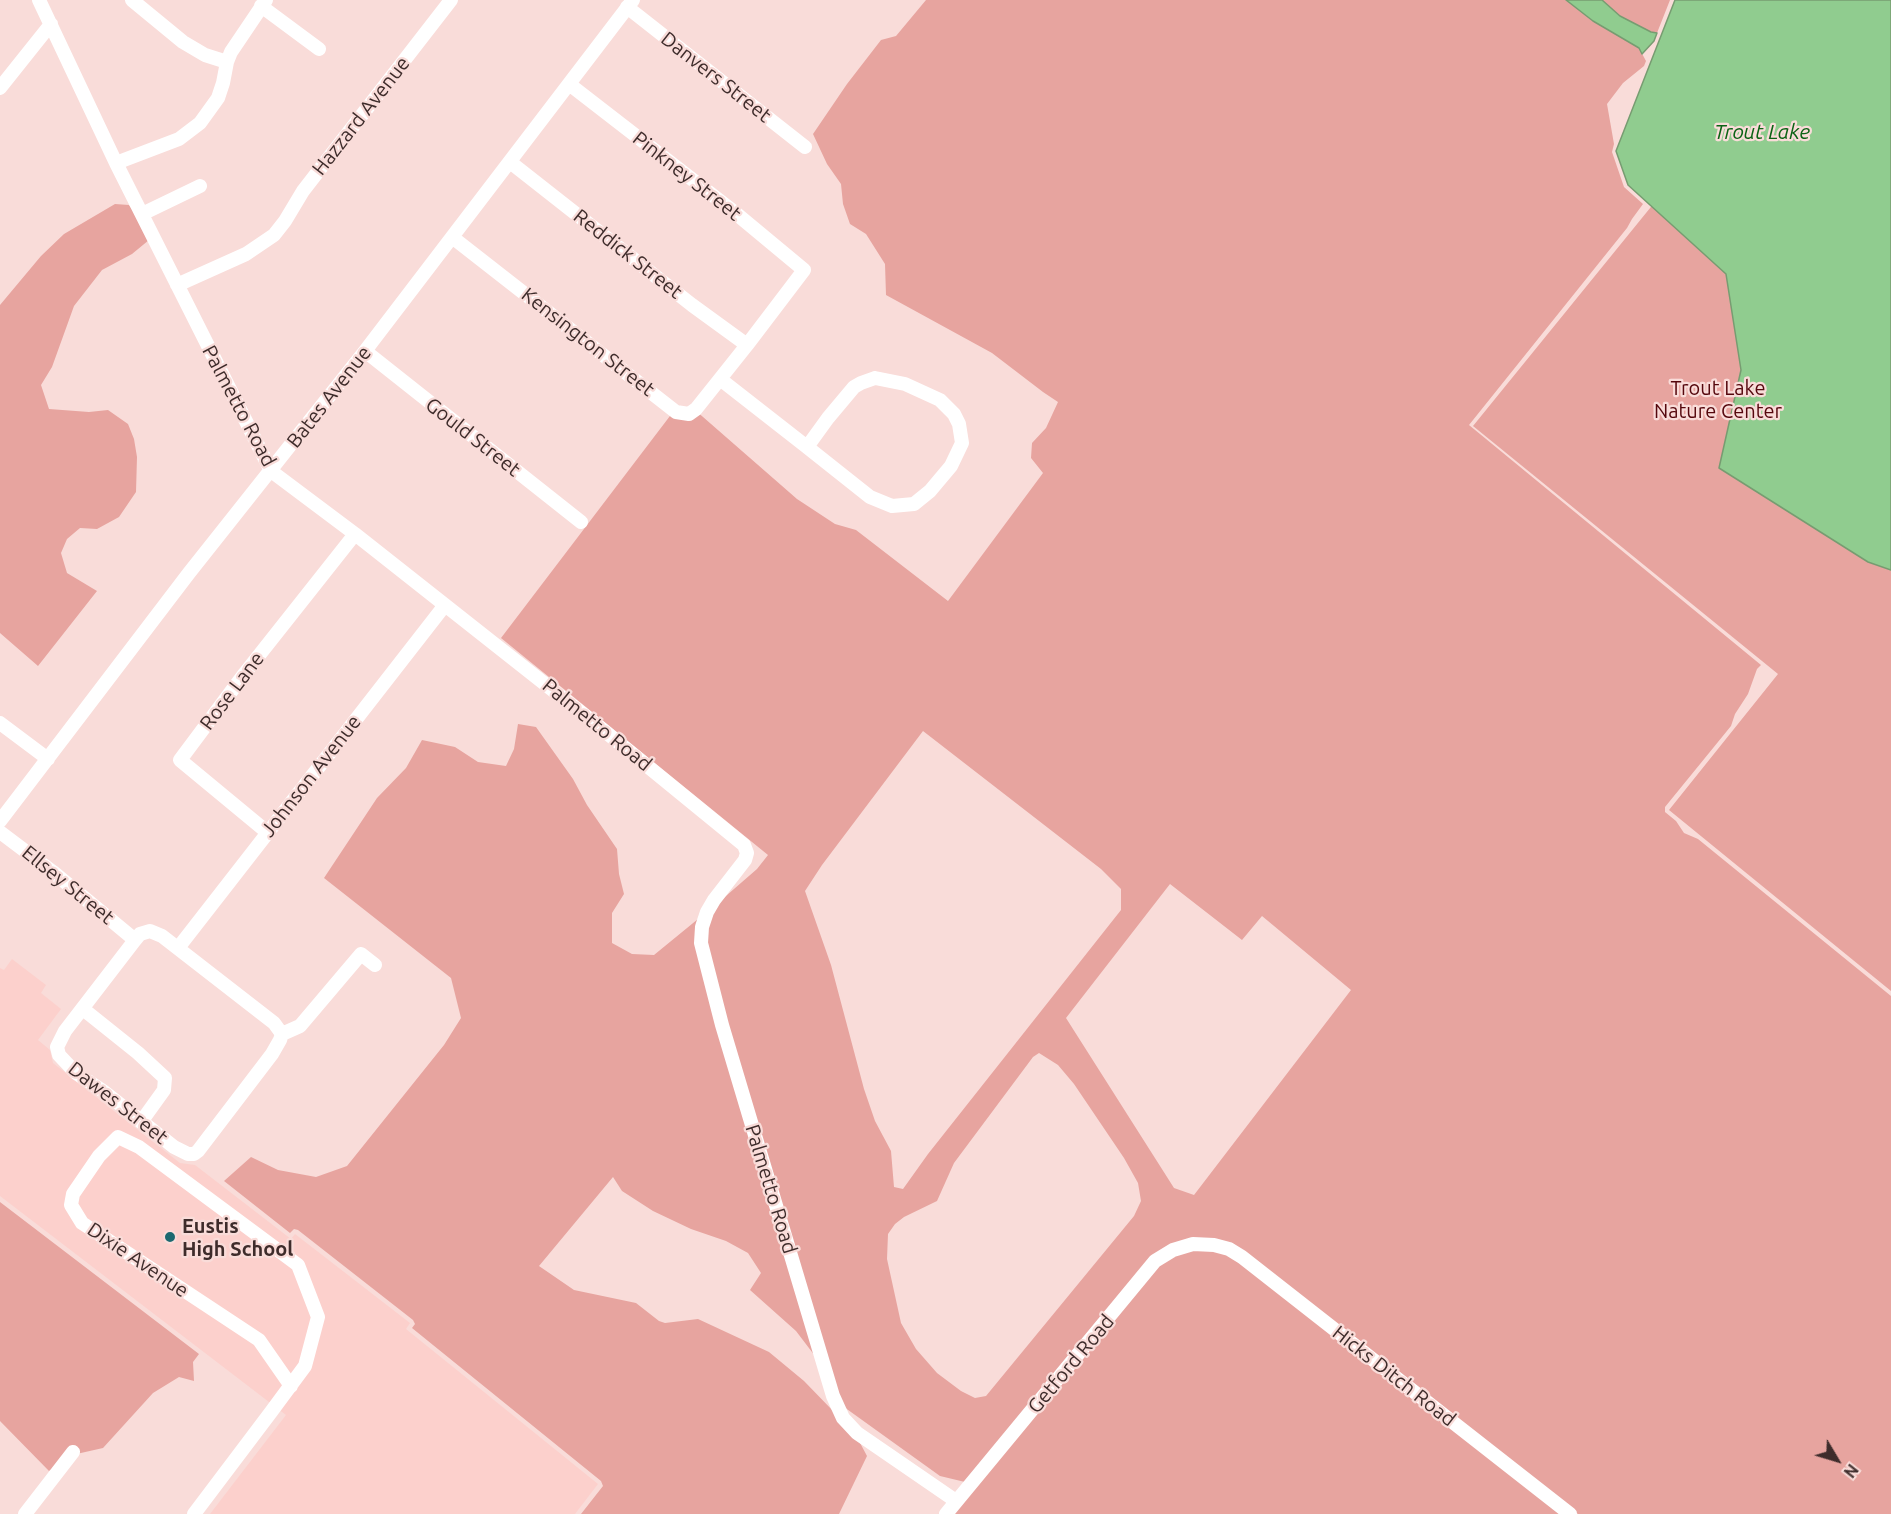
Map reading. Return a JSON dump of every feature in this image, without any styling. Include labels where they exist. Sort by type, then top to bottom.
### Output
[{"type":"street","name":"Palmetto Road","points":[[39,0],[116,163],[271,471],[612,736],[744,845],[747,852],[745,860],[707,912],[700,944],[833,1396],[843,1418],[857,1433],[956,1501]]},
{"type":"street","points":[[132,0],[183,42],[205,55],[226,62]]},
{"type":"street","name":"Hazzard Avenue","points":[[177,285],[246,254],[274,235],[303,191],[451,0]]},
{"type":"street","points":[[116,163],[179,139],[200,123],[218,98],[226,62],[264,3],[319,49]]},
{"type":"street","name":"Bates Avenue","points":[[0,821],[189,573],[365,351],[630,3]]},
{"type":"street","name":"Danvers Street","points":[[630,3],[805,147]]},
{"type":"street","points":[[0,88],[51,24]]},
{"type":"street","name":"Pinkney Street","points":[[568,84],[733,211],[804,270]]},
{"type":"street","name":"Reddick Street","points":[[510,162],[747,345]]},
{"type":"street","points":[[142,214],[200,186]]},
{"type":"street","name":"Kensington Street","points":[[452,237],[676,412],[689,414],[696,409],[720,379],[804,270]]},
{"type":"street","name":"Gould Street","points":[[365,351],[581,522]]},
{"type":"street","points":[[720,379],[870,497],[881,503],[903,506],[923,499],[941,479],[959,451],[962,433],[954,414],[940,400],[905,384],[875,378],[861,382],[854,387],[807,447]]},
{"type":"street","name":"Rose Lane","points":[[267,832],[180,760],[245,673],[355,534]]},
{"type":"street","name":"Johnson Avenue","points":[[178,948],[445,605]]},
{"type":"street","points":[[0,723],[48,759]]},
{"type":"street","name":"Ellsey Street","points":[[0,832],[53,872],[135,940]]},
{"type":"street","points":[[141,1122],[164,1090],[165,1078],[83,1009],[140,934],[150,931],[162,936],[274,1023],[282,1034],[300,1026],[361,954],[375,965]]},
{"type":"street","name":"Dawes Street","points":[[83,1009],[65,1031],[57,1047],[59,1056],[76,1073],[186,1154],[194,1154],[198,1151],[272,1054],[282,1034]]},
{"type":"street","name":"Dixie Avenue","points":[[194,1514],[291,1386],[305,1366],[318,1317],[298,1265],[139,1147],[118,1137],[99,1156],[73,1194],[71,1205],[82,1223],[259,1340],[291,1386]]},
{"type":"street","name":"Getford Road","points":[[946,1514],[1155,1261],[1173,1250],[1193,1244],[1214,1245]]},
{"type":"street","name":"Hicks Ditch Road","points":[[1214,1245],[1229,1249],[1242,1257],[1570,1514]]},
{"type":"street","points":[[25,1514],[73,1452]]},
{"type":"shaded area","name":"Eustis High School","points":[[12,959],[46,985],[41,993],[61,1009],[38,1040],[50,1050],[53,1063],[180,1163],[195,1165],[291,1239],[295,1234],[410,1323],[406,1329],[598,1484],[575,1514],[210,1514],[286,1415],[0,1196],[0,968],[4,970]]},
{"type":"green space","points":[[926,0],[1566,0],[1593,21],[1639,48],[1646,61],[1644,66],[1623,83],[1607,104],[1614,144],[1612,152],[1624,187],[1643,204],[1627,228],[1469,425],[1761,665],[1757,669],[1748,694],[1735,714],[1731,726],[1665,807],[1665,812],[1676,821],[1684,833],[1698,839],[1891,996],[1891,1514],[1578,1514],[1245,1253],[1171,1245],[965,1482],[940,1476],[844,1407],[838,1395],[727,1024],[706,944],[707,929],[719,902],[757,869],[768,855],[501,638],[673,412],[695,410],[797,499],[835,524],[856,530],[948,601],[1043,473],[1031,458],[1032,443],[1046,428],[1058,402],[992,353],[886,295],[885,264],[866,234],[850,224],[843,204],[841,184],[827,164],[813,134],[881,40],[896,36]],"holes":[[[923,731],[1101,869],[1121,889],[1121,910],[928,1154],[903,1189],[894,1187],[891,1151],[875,1121],[864,1089],[831,965],[805,891]],[[1170,884],[1242,940],[1262,916],[1351,990],[1194,1195],[1174,1188],[1066,1018]],[[1039,1053],[1058,1065],[1074,1084],[1124,1158],[1138,1183],[1141,1201],[1134,1216],[986,1396],[975,1398],[961,1391],[937,1373],[916,1349],[901,1323],[887,1259],[888,1234],[904,1217],[937,1201],[954,1163],[1033,1057]]]},
{"type":"green space","points":[[1602,0],[1670,0],[1657,33],[1620,16]]},
{"type":"green space","name":"Trout Lake Nature Center","points":[[1819,0],[1891,0],[1891,991],[1669,810],[1778,674],[1473,426]]},
{"type":"green space","points":[[115,204],[129,205],[149,240],[132,254],[102,270],[74,306],[52,367],[41,385],[49,409],[89,412],[108,410],[128,424],[134,439],[137,457],[136,492],[119,517],[97,529],[80,528],[67,539],[61,553],[67,573],[97,591],[38,666],[0,633],[0,305],[41,256],[64,234]]},
{"type":"green space","points":[[518,724],[536,727],[573,779],[587,805],[617,849],[619,874],[624,894],[612,913],[612,943],[632,954],[654,955],[698,919],[815,1356],[796,1331],[750,1290],[761,1273],[748,1253],[726,1241],[691,1229],[653,1211],[622,1191],[613,1177],[539,1266],[574,1290],[636,1303],[665,1323],[698,1319],[769,1352],[804,1381],[836,1414],[859,1441],[867,1456],[839,1514],[581,1514],[603,1486],[601,1481],[412,1328],[415,1324],[413,1320],[298,1230],[294,1229],[290,1233],[224,1181],[251,1157],[278,1170],[316,1177],[347,1166],[444,1045],[461,1018],[451,978],[324,878],[377,798],[406,768],[422,740],[455,747],[478,762],[506,766],[514,749]]},
{"type":"green space","points":[[0,1202],[199,1354],[193,1362],[194,1381],[179,1377],[153,1393],[103,1448],[72,1455],[49,1471],[0,1421]]},
{"type":"green space","points":[[1194,1249],[1213,1250],[1240,1261],[1562,1514],[953,1514],[1159,1265],[1175,1255]]},
{"type":"water","points":[[1566,0],[1602,0],[1620,16],[1657,33],[1654,41],[1642,54],[1639,48],[1593,21]]},
{"type":"water","name":"Trout Lake","points":[[1675,0],[1891,0],[1891,570],[1868,562],[1719,468],[1741,370],[1726,274],[1628,185],[1616,151]]},
{"type":"place","name":"Eustis High School","points":[[170,1237]]}]
